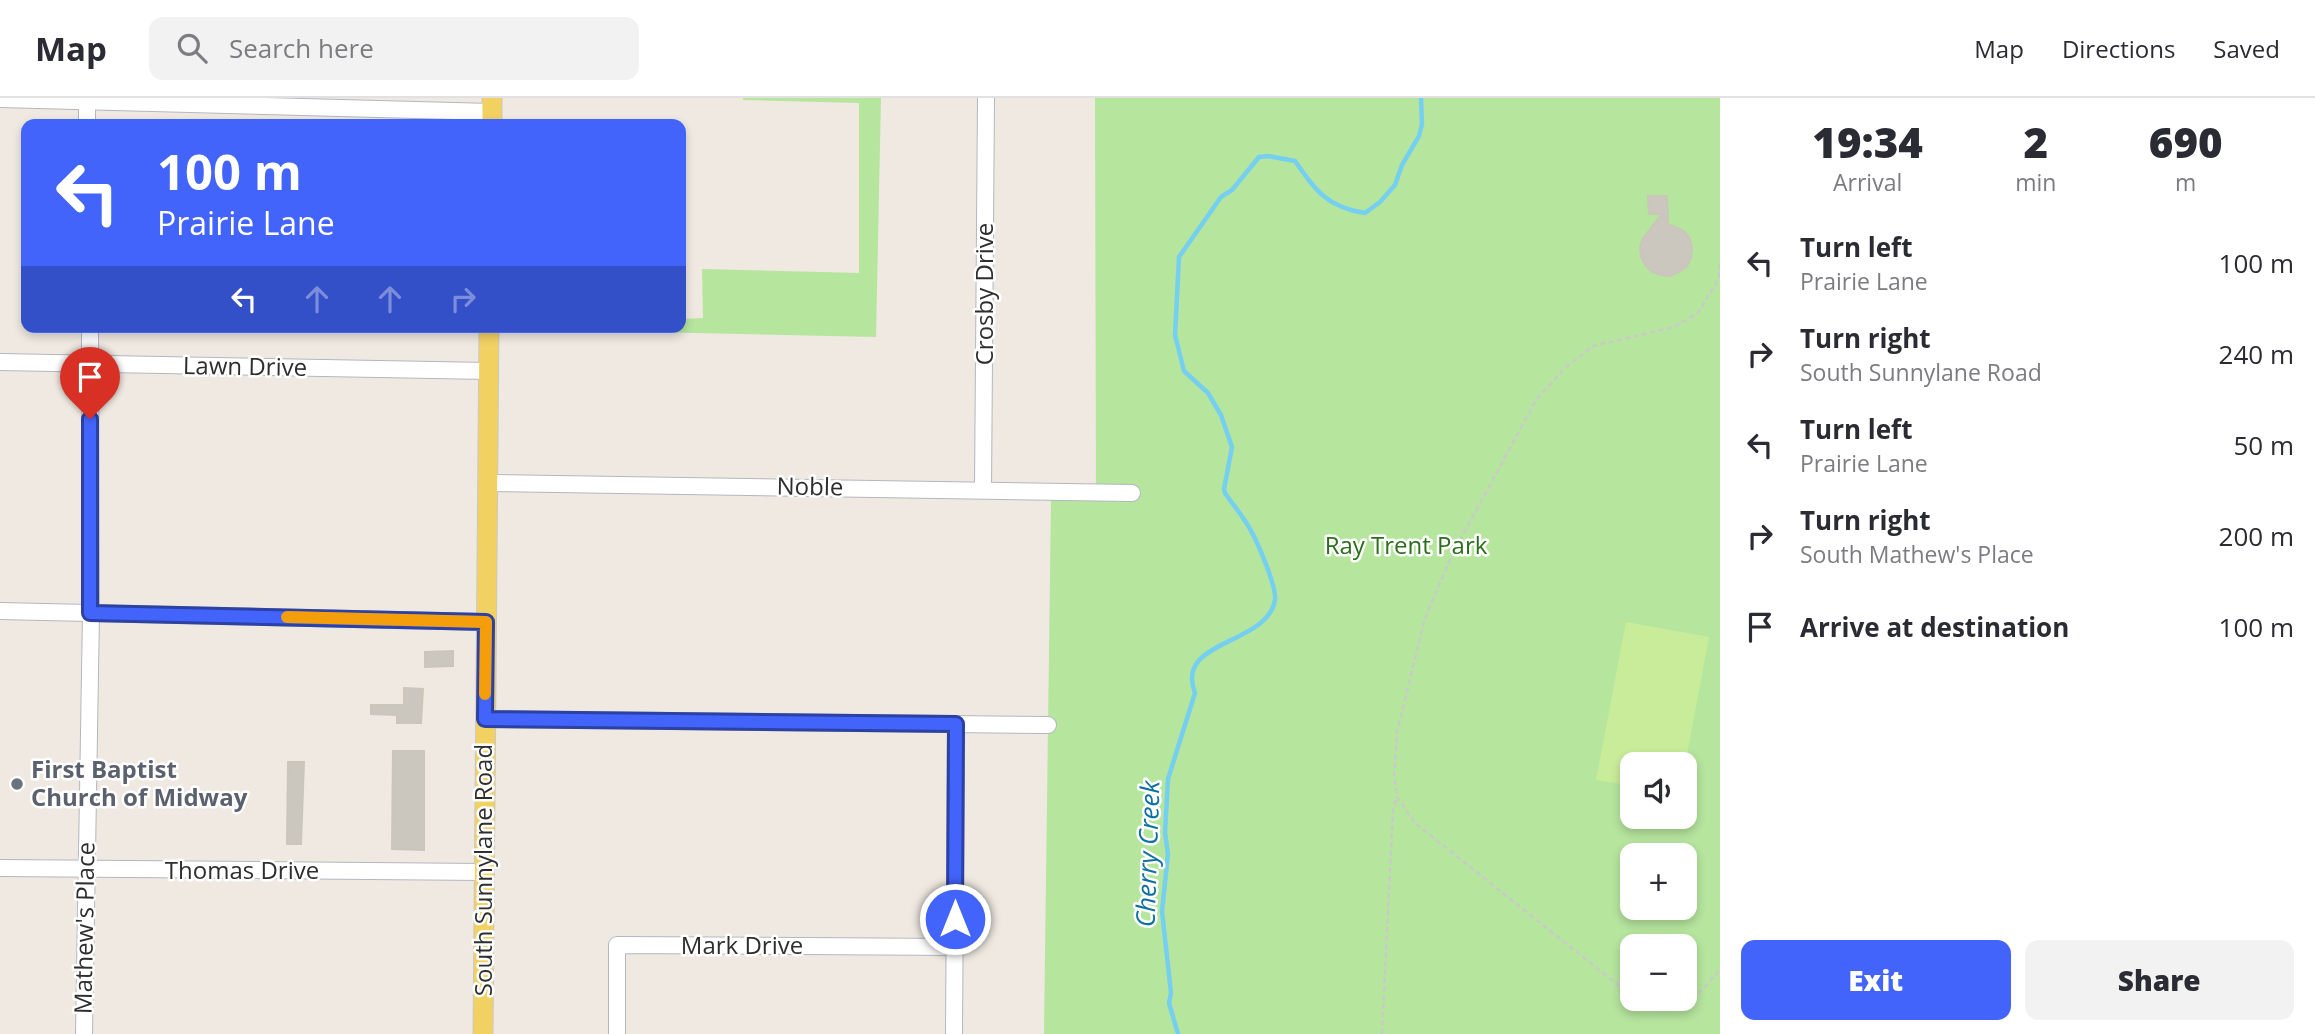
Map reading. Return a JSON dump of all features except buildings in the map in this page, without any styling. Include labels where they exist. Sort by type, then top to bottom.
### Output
[{"type":"main road","name":"South Sunnylane Road","points":[[483,1034],[489,333]]},
{"type":"street","name":"Crosby Drive","points":[[983,489],[986,98]]},
{"type":"street","points":[[0,99],[87,99],[492,111]]},
{"type":"street","points":[[87,99],[87,119]]},
{"type":"street","name":"Mathew's Place","points":[[84,1034],[90,613],[90,333]]},
{"type":"street","name":"Lawn Drive","points":[[0,362],[489,371]]},
{"type":"street","name":"Noble","points":[[488,483],[1132,493]]},
{"type":"street","points":[[0,611],[486,622]]},
{"type":"street","points":[[485,719],[1048,725]]},
{"type":"street","points":[[954,1034],[956,724]]},
{"type":"street","name":"Thomas Drive","points":[[0,868],[86,871],[484,872]]},
{"type":"street","name":"Mark Drive","points":[[617,1034],[617,945],[955,947]]},
{"type":"path","points":[[1382,1034],[1393,810],[1397,797],[1394,776],[1397,732],[1425,618],[1452,555],[1536,400],[1565,368],[1593,346],[1674,327],[1699,313],[1718,278],[1720,260]]},
{"type":"path","points":[[1397,797],[1415,823],[1620,986]]},
{"type":"path","points":[[1697,994],[1720,969]]},
{"type":"green space","points":[[881,98],[876,337],[686,333],[686,319],[703,318],[702,269],[859,273],[859,103],[743,100]]},
{"type":"green space","name":"Ray Trent Park","points":[[1095,98],[1720,98],[1720,1034],[1044,1034],[1051,499],[1096,498]]},
{"type":"green space","points":[[1626,622],[1709,637],[1687,752],[1620,752],[1620,784],[1596,780]]},
{"type":"waterway","name":"Cherry Creek","points":[[1178,1034],[1169,1003],[1171,993],[1162,911],[1168,854],[1165,833],[1168,779],[1195,693],[1192,675],[1198,662],[1209,652],[1256,626],[1268,615],[1275,600],[1270,575],[1257,543],[1225,493],[1232,447],[1221,415],[1208,393],[1184,371],[1175,335],[1179,257],[1221,197],[1232,190],[1259,157],[1295,161],[1316,189],[1332,202],[1365,213],[1380,202],[1395,185],[1402,165],[1419,136],[1422,124],[1421,98]]},
{"type":"slow traffic","points":[[287,617],[486,622],[485,694]]},
{"type":"place","name":"First Baptist Church of Midway","points":[[17,784]]},
{"type":"route","points":[[90,419],[90,613],[486,622],[485,719],[956,724],[955,919]]}]
